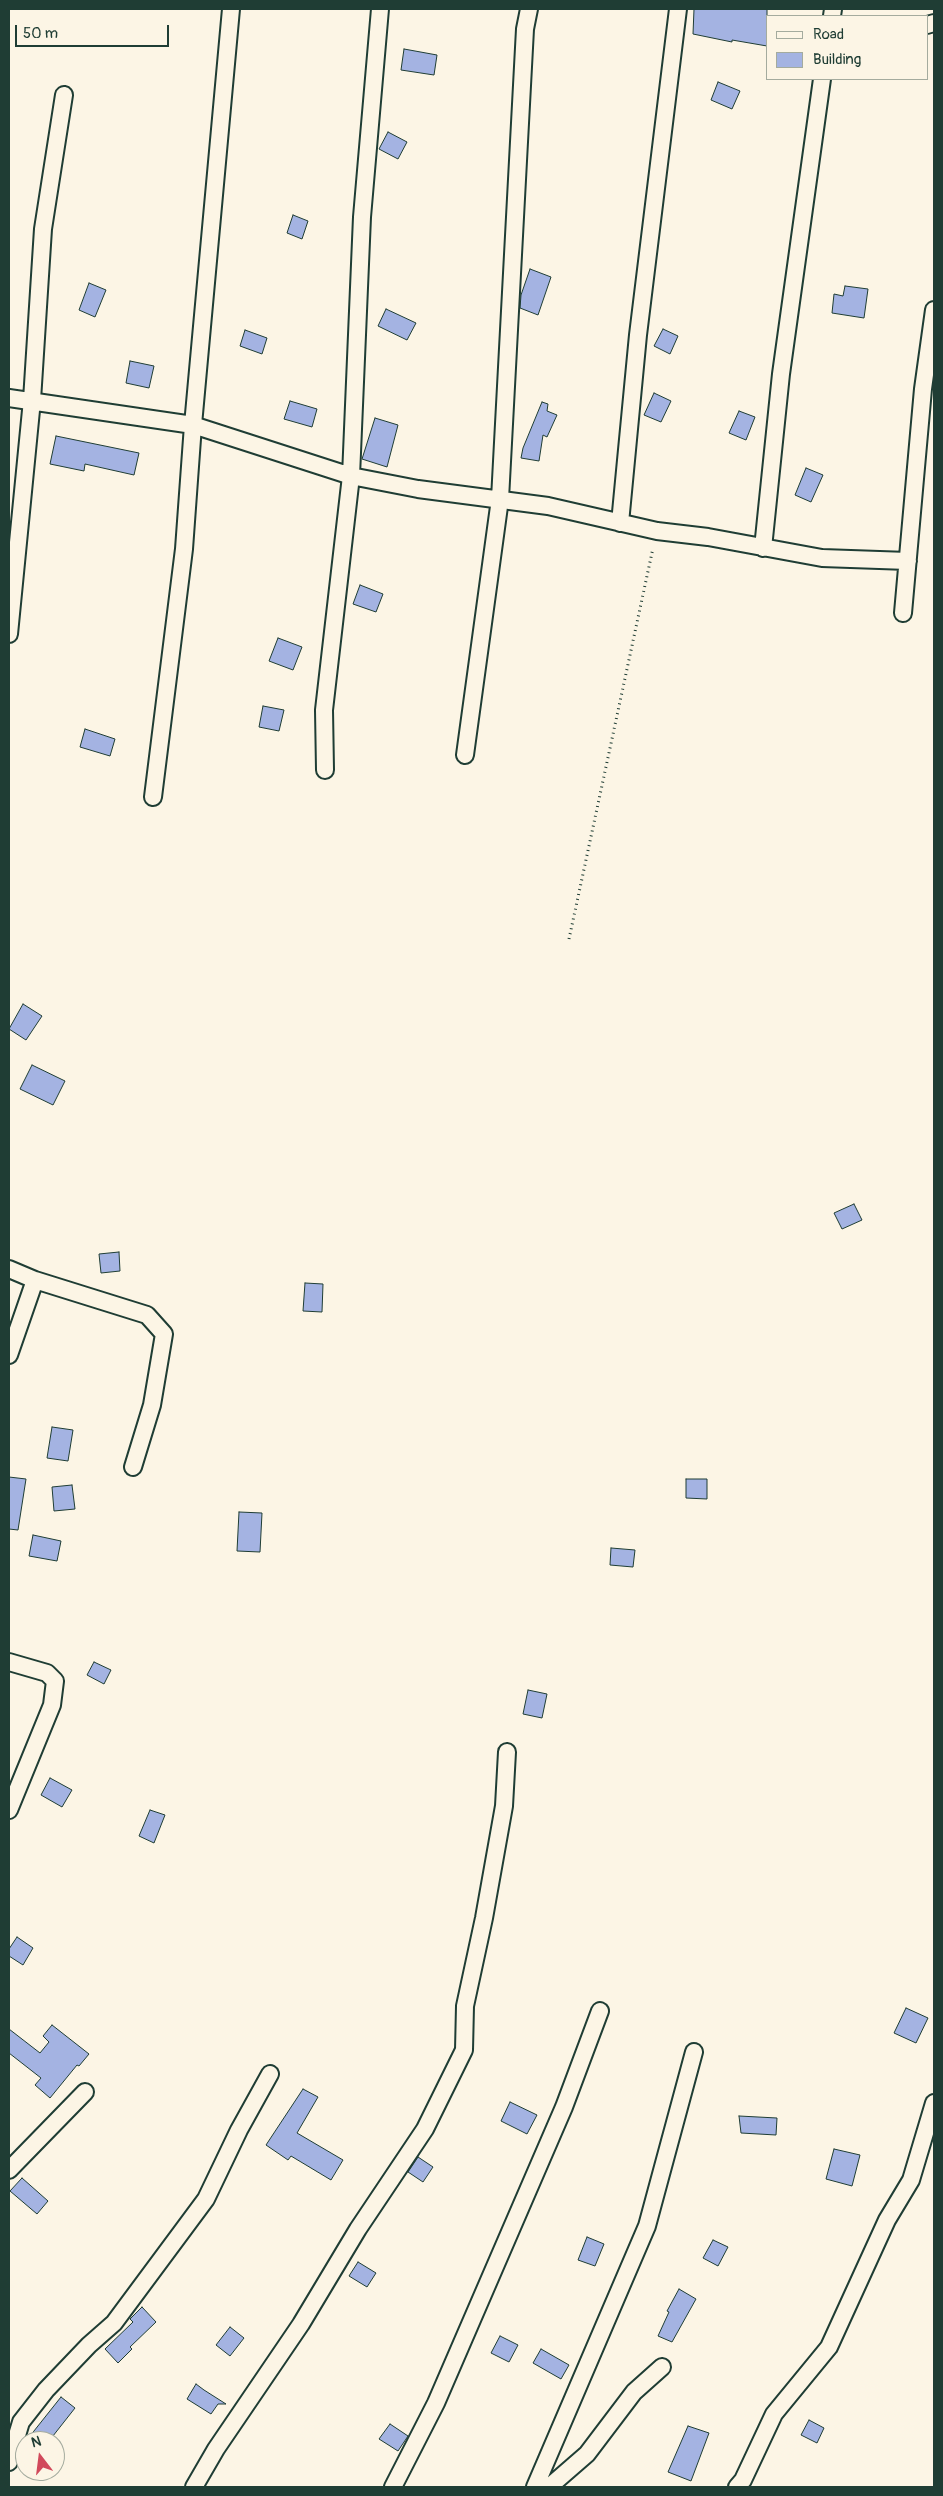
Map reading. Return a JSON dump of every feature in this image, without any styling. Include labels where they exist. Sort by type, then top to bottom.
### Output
[{"type":"street","points":[[152,797],[184,549],[192,425],[231,9]]},
{"type":"street","points":[[325,770],[324,710],[351,476],[362,217],[380,9]]},
{"type":"street","points":[[465,755],[500,499],[525,29],[529,9]]},
{"type":"street","points":[[620,523],[638,335],[678,9]]},
{"type":"street","points":[[763,548],[781,374],[822,80]]},
{"type":"street","points":[[9,634],[32,400],[42,229],[64,95]]},
{"type":"street","points":[[903,613],[923,389],[934,310]]},
{"type":"street","points":[[9,398],[192,425],[351,476],[418,489],[548,506],[657,532],[708,537],[822,558],[908,561]]},
{"type":"street","points":[[9,1269],[35,1280],[146,1315],[164,1334],[152,1405],[133,1467]]},
{"type":"street","points":[[9,1355],[35,1280]]},
{"type":"street","points":[[9,1662],[47,1673],[56,1681],[52,1705],[9,1810]]},
{"type":"street","points":[[194,2487],[216,2449],[301,2324],[358,2230],[425,2129],[464,2050],[464,2006],[484,1918],[504,1806],[507,1752]]},
{"type":"street","points":[[393,2487],[440,2394],[564,2107],[600,2011]]},
{"type":"street","points":[[535,2487],[647,2226],[694,2052]]},
{"type":"street","points":[[9,2462],[21,2422],[46,2390],[89,2345],[114,2324],[206,2199],[239,2130],[270,2074]]},
{"type":"street","points":[[9,2170],[85,2092]]},
{"type":"street","points":[[737,2487],[743,2480],[774,2414],[829,2346],[887,2220],[911,2180],[934,2103]]},
{"type":"street","points":[[549,2487],[586,2454],[634,2392],[662,2367]]},
{"type":"path","points":[[569,939],[657,532]]},
{"type":"building","points":[[694,9],[767,9],[766,46],[732,40],[732,42],[693,34]]},
{"type":"building","points":[[404,49],[437,55],[434,75],[401,70]]},
{"type":"building","points":[[718,82],[740,91],[732,109],[711,100]]},
{"type":"building","points":[[388,132],[407,142],[398,159],[379,149]]},
{"type":"building","points":[[293,215],[308,221],[302,239],[287,233]]},
{"type":"building","points":[[530,269],[551,277],[538,315],[520,308],[521,295]]},
{"type":"building","points":[[89,283],[106,290],[95,317],[79,310]]},
{"type":"building","points":[[845,286],[868,289],[864,318],[832,313],[834,294],[843,296]]},
{"type":"building","points":[[386,309],[416,323],[407,340],[378,326]]},
{"type":"building","points":[[663,329],[678,336],[670,354],[654,346]]},
{"type":"building","points":[[245,330],[267,338],[262,354],[240,346]]},
{"type":"building","points":[[130,361],[154,366],[149,388],[126,383]]},
{"type":"building","points":[[654,393],[671,401],[661,422],[644,415]]},
{"type":"building","points":[[290,401],[317,409],[312,427],[284,419]]},
{"type":"building","points":[[542,402],[548,404],[547,411],[557,415],[547,437],[543,435],[539,461],[521,458],[523,448]]},
{"type":"building","points":[[739,411],[755,417],[746,440],[729,433]]},
{"type":"building","points":[[375,418],[398,425],[387,467],[362,459]]},
{"type":"building","points":[[56,436],[139,453],[134,475],[85,464],[84,471],[50,464]]},
{"type":"building","points":[[806,468],[823,475],[811,502],[795,495]]},
{"type":"building","points":[[360,585],[383,594],[376,612],[353,604]]},
{"type":"building","points":[[278,638],[302,647],[293,670],[269,661]]},
{"type":"building","points":[[263,706],[284,710],[279,731],[259,727]]},
{"type":"building","points":[[85,729],[115,739],[110,756],[80,747]]},
{"type":"building","points":[[23,1004],[42,1016],[26,1040],[9,1029]]},
{"type":"building","points":[[32,1065],[65,1081],[53,1105],[20,1089]]},
{"type":"building","points":[[854,1204],[862,1220],[842,1229],[834,1213]]},
{"type":"building","points":[[119,1252],[120,1271],[101,1273],[99,1254]]},
{"type":"building","points":[[305,1283],[323,1284],[322,1312],[303,1311]]},
{"type":"building","points":[[52,1427],[73,1430],[68,1461],[47,1458]]},
{"type":"building","points":[[9,1477],[26,1479],[18,1530],[9,1529]]},
{"type":"building","points":[[686,1479],[707,1479],[707,1499],[686,1498]]},
{"type":"building","points":[[72,1485],[75,1509],[54,1511],[52,1487]]},
{"type":"building","points":[[239,1512],[262,1513],[260,1552],[237,1551]]},
{"type":"building","points":[[33,1535],[61,1541],[57,1561],[29,1556]]},
{"type":"building","points":[[611,1548],[635,1550],[633,1567],[610,1565]]},
{"type":"building","points":[[94,1662],[111,1670],[104,1684],[87,1675]]},
{"type":"building","points":[[528,1690],[547,1694],[542,1718],[523,1714]]},
{"type":"building","points":[[50,1778],[72,1790],[62,1807],[41,1795]]},
{"type":"building","points":[[150,1810],[165,1815],[154,1843],[139,1836]]},
{"type":"building","points":[[17,1937],[33,1948],[23,1965],[9,1956],[9,1949]]},
{"type":"building","points":[[906,2008],[928,2018],[916,2043],[894,2033]]},
{"type":"building","points":[[52,2025],[89,2054],[79,2066],[77,2065],[50,2098],[35,2085],[41,2078],[9,2053],[9,2029],[40,2053],[49,2042],[43,2036]]},
{"type":"building","points":[[303,2089],[318,2097],[297,2133],[343,2160],[331,2180],[291,2156],[288,2160],[266,2145]]},
{"type":"building","points":[[510,2102],[537,2115],[527,2134],[501,2121]]},
{"type":"building","points":[[739,2116],[777,2118],[776,2135],[741,2133]]},
{"type":"building","points":[[834,2149],[860,2155],[852,2186],[826,2179]]},
{"type":"building","points":[[418,2157],[433,2167],[423,2182],[408,2172]]},
{"type":"building","points":[[22,2178],[48,2201],[37,2214],[10,2191]]},
{"type":"building","points":[[587,2237],[604,2244],[595,2266],[578,2260]]},
{"type":"building","points":[[713,2240],[728,2247],[718,2266],[703,2258]]},
{"type":"building","points":[[358,2262],[376,2273],[367,2287],[349,2276]]},
{"type":"building","points":[[679,2289],[696,2299],[672,2342],[658,2336],[669,2312],[667,2311]]},
{"type":"building","points":[[142,2307],[156,2322],[130,2347],[132,2349],[118,2363],[105,2349],[133,2322],[130,2319]]},
{"type":"building","points":[[230,2327],[244,2338],[230,2356],[216,2345]]},
{"type":"building","points":[[500,2336],[518,2345],[509,2362],[491,2353]]},
{"type":"building","points":[[541,2349],[569,2365],[561,2379],[533,2363]]},
{"type":"building","points":[[196,2384],[226,2404],[218,2404],[211,2414],[187,2399]]},
{"type":"building","points":[[61,2397],[75,2408],[57,2431],[34,2431]]},
{"type":"building","points":[[809,2420],[824,2428],[817,2443],[801,2435]]},
{"type":"building","points":[[390,2424],[408,2436],[398,2451],[379,2439]]},
{"type":"building","points":[[688,2426],[709,2433],[691,2481],[668,2472]]}]
